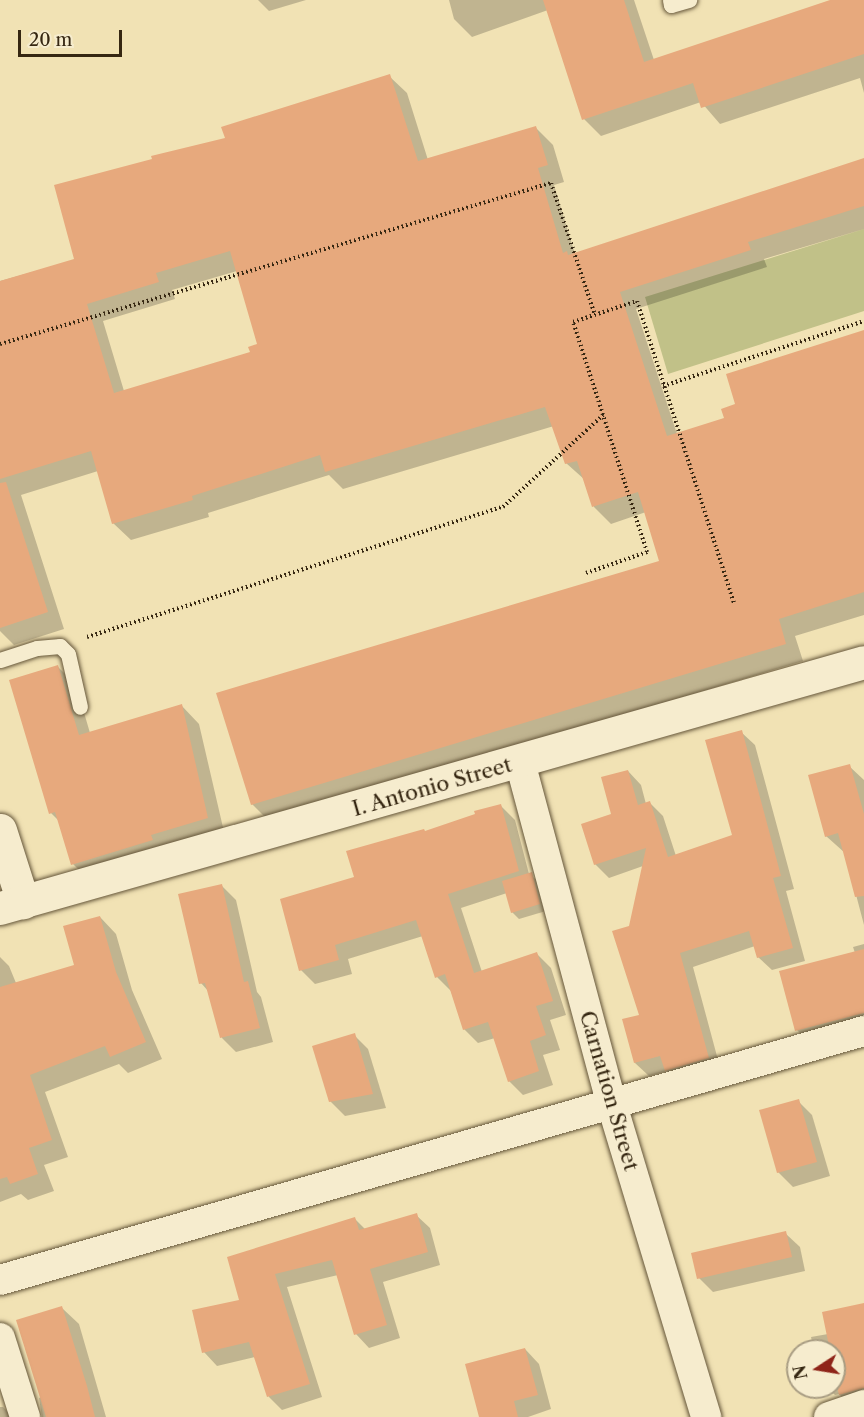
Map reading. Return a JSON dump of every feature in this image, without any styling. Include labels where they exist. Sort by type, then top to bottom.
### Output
[{"type":"street","name":"I. Antonio Street","points":[[12,905],[520,762],[864,662]]},
{"type":"street","name":"Carnation Street","points":[[520,762],[612,1105],[706,1417]]},
{"type":"street","points":[[0,830],[12,905]]},
{"type":"street","points":[[0,1280],[864,1031]]},
{"type":"street","points":[[0,1338],[25,1417]]},
{"type":"street","points":[[829,1417],[864,1405]]},
{"type":"lane","points":[[670,0],[671,5],[689,0]]},
{"type":"lane","points":[[0,660],[38,648],[60,646],[68,654],[80,707]]},
{"type":"path","points":[[0,344],[551,183],[595,315]]},
{"type":"path","points":[[586,573],[647,552],[573,322],[637,301],[734,604]]},
{"type":"path","points":[[663,386],[864,321]]},
{"type":"path","points":[[60,646],[503,507],[603,415]]},
{"type":"green space","points":[[864,229],[864,311],[668,374],[645,297]]},
{"type":"building","points":[[543,0],[624,0],[644,62],[830,0],[864,0],[864,54],[701,108],[693,83],[582,120]]},
{"type":"building","points":[[390,74],[418,161],[536,126],[548,165],[538,168],[563,253],[567,251],[568,255],[864,158],[864,206],[748,242],[751,250],[620,292],[667,436],[724,418],[721,409],[735,404],[726,374],[864,330],[864,592],[779,619],[786,644],[251,805],[216,693],[659,561],[638,492],[592,507],[577,461],[565,464],[545,407],[325,472],[320,455],[192,496],[193,500],[112,524],[91,451],[0,479],[0,281],[74,259],[54,185],[152,159],[151,156],[225,138],[221,127]],"holes":[[[230,251],[257,344],[248,347],[250,352],[114,393],[87,304],[159,282],[156,273]]]},
{"type":"building","points":[[6,482],[48,612],[0,628],[0,483]]},
{"type":"building","points":[[58,665],[79,735],[182,704],[208,818],[151,835],[153,840],[71,865],[55,812],[49,814],[9,680]]},
{"type":"building","points":[[742,730],[781,876],[773,878],[793,948],[757,958],[749,931],[680,953],[709,1058],[665,1071],[660,1056],[634,1063],[622,1019],[639,1015],[612,931],[629,926],[646,848],[594,865],[581,824],[611,814],[601,777],[628,770],[638,805],[650,801],[668,857],[732,835],[705,740]]},
{"type":"building","points":[[850,764],[864,814],[864,896],[855,897],[838,833],[825,837],[808,775]]},
{"type":"building","points":[[501,804],[519,871],[448,894],[474,973],[537,952],[553,1001],[536,1006],[546,1035],[530,1041],[539,1071],[508,1082],[488,1022],[463,1030],[445,974],[435,978],[416,920],[335,945],[339,960],[299,971],[280,899],[354,877],[346,851],[424,829],[425,831],[475,814],[474,811]]},
{"type":"building","points":[[532,872],[540,904],[511,913],[502,881]]},
{"type":"building","points":[[222,884],[244,982],[248,981],[260,1028],[220,1038],[205,983],[199,984],[178,894]]},
{"type":"building","points":[[100,916],[116,972],[146,1042],[110,1057],[105,1046],[30,1075],[52,1140],[29,1148],[38,1174],[10,1184],[7,1177],[0,1179],[0,987],[74,965],[63,926]]},
{"type":"building","points":[[864,949],[864,1013],[795,1031],[779,971]]},
{"type":"building","points":[[355,1033],[373,1094],[329,1102],[312,1046]]},
{"type":"building","points":[[799,1099],[817,1162],[777,1173],[759,1110]]},
{"type":"building","points":[[417,1213],[428,1252],[370,1269],[387,1325],[354,1335],[332,1260],[275,1274],[310,1384],[267,1397],[249,1342],[202,1353],[192,1310],[239,1300],[227,1257],[355,1217],[359,1230]]},
{"type":"building","points":[[786,1231],[792,1257],[697,1279],[691,1253]]},
{"type":"building","points":[[864,1303],[864,1388],[846,1393],[846,1339],[828,1339],[822,1312]]},
{"type":"building","points":[[62,1306],[95,1417],[46,1417],[16,1320]]},
{"type":"building","points":[[525,1348],[538,1395],[514,1401],[518,1417],[479,1417],[465,1364]]}]
